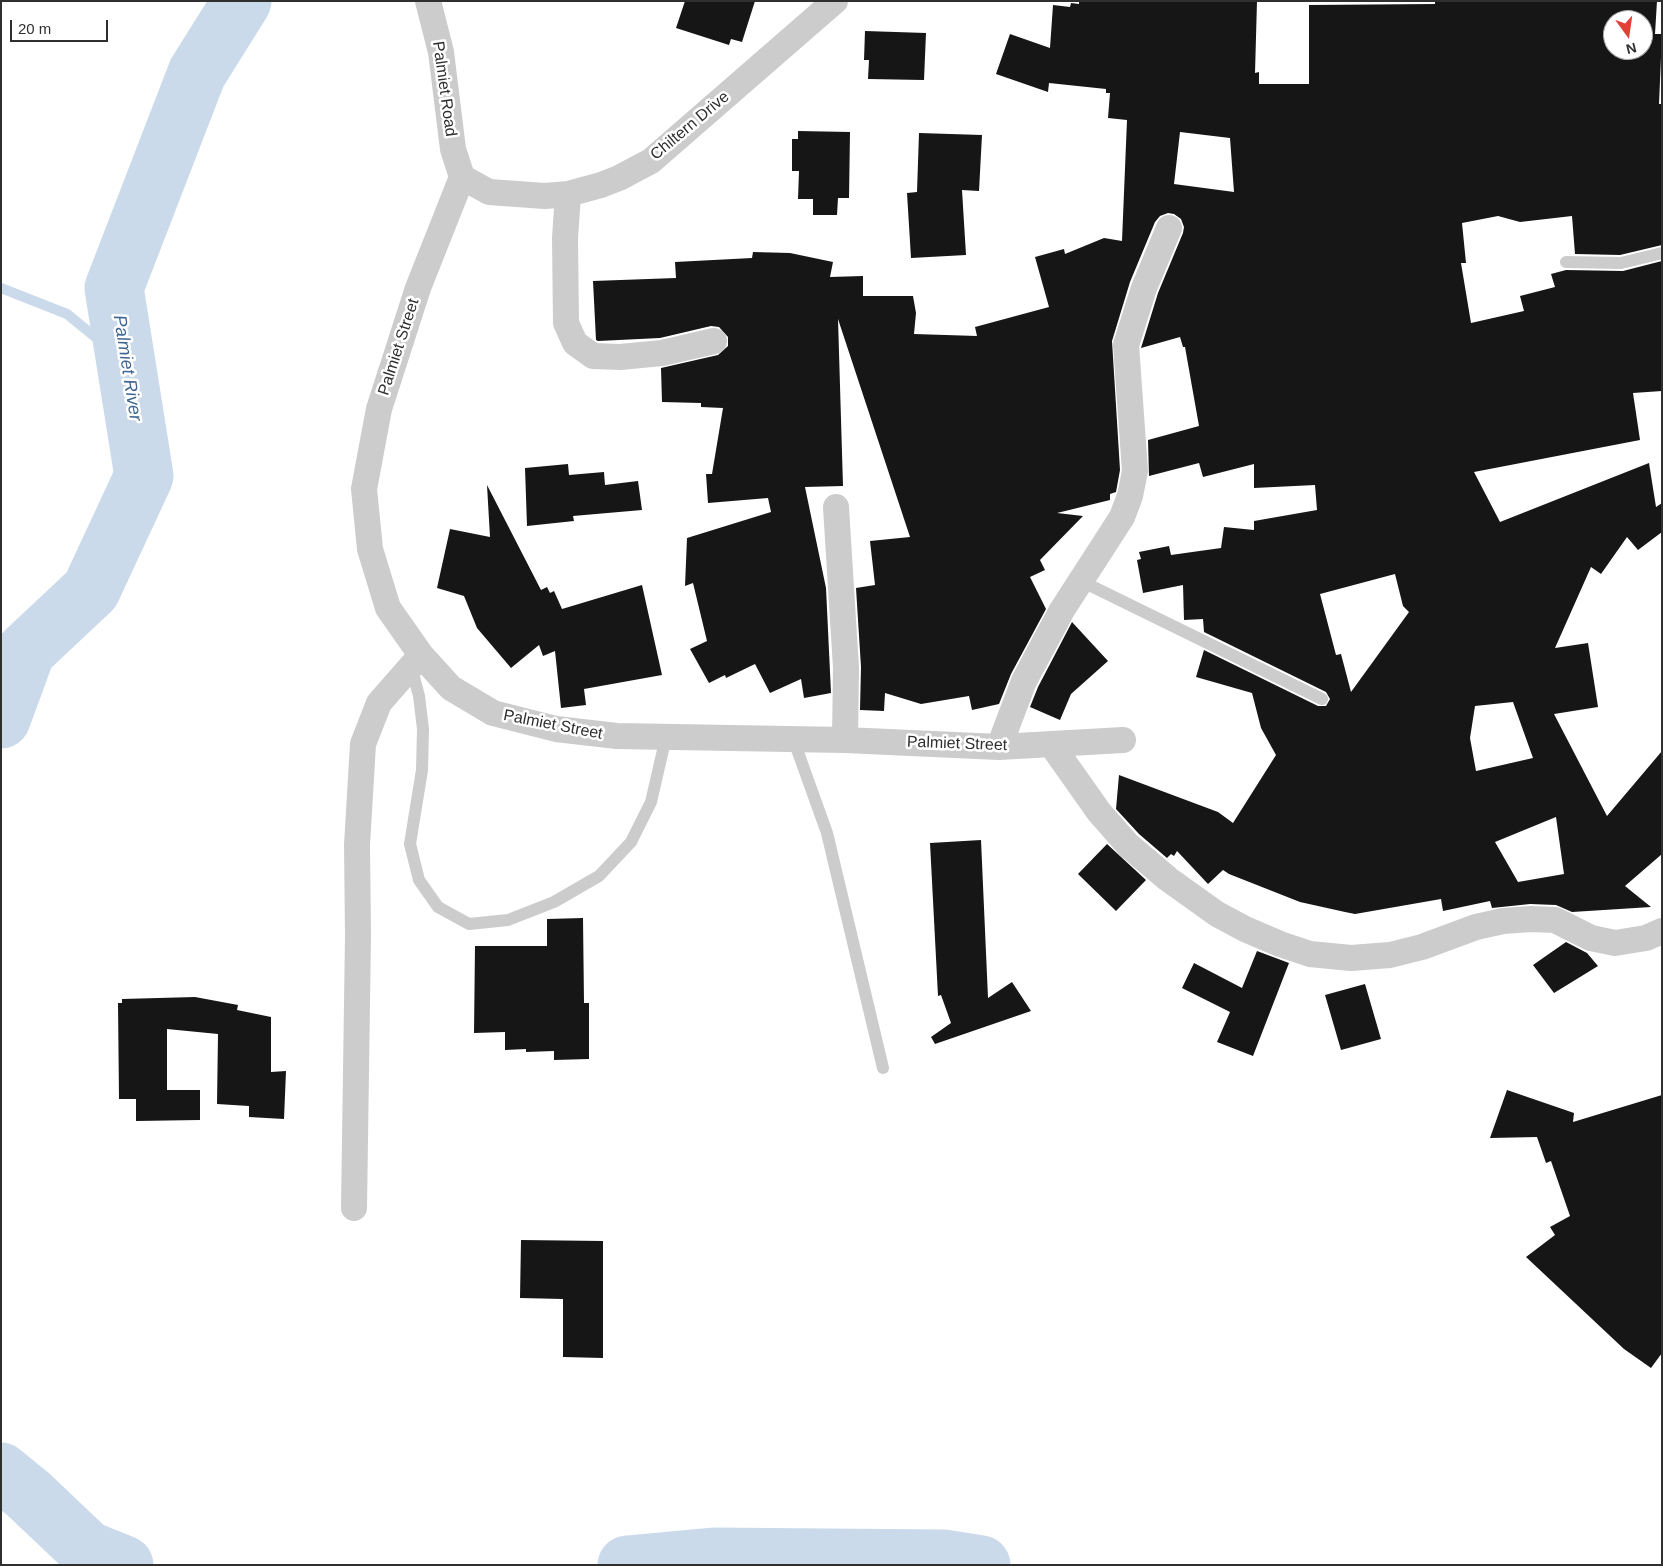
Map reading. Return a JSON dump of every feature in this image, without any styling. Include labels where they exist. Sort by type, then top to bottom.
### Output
[{"type":"street","name":"Palmiet Road","points":[[428,1],[441,52],[453,149],[462,177]]},
{"type":"street","name":"Chiltern Drive","points":[[462,177],[489,192],[545,196],[568,194],[601,185],[651,161],[835,1]]},
{"type":"street","name":"Palmiet Street","points":[[462,177],[418,288],[379,410],[364,489],[370,549],[388,608],[416,660],[451,688],[494,713],[556,728],[617,736],[794,741],[845,740],[999,747],[1123,740]]},
{"type":"street","points":[[568,194],[565,238],[566,323],[575,343],[593,356],[620,357],[662,353],[714,341]]},
{"type":"street","points":[[999,747],[1024,681],[1062,610],[1122,517],[1130,496],[1135,470],[1126,345],[1138,305],[1169,228]]},
{"type":"street","points":[[836,507],[846,668],[845,740]]},
{"type":"street","points":[[354,1208],[358,935],[357,845],[363,744],[379,703],[416,660]]},
{"type":"street","points":[[1051,744],[1099,812],[1128,845],[1168,879],[1218,914],[1245,929],[1310,954],[1351,958],[1390,955],[1422,947],[1476,927],[1503,921],[1531,919],[1555,920],[1591,938],[1615,943],[1646,938],[1662,931]]},
{"type":"lane","points":[[1566,262],[1621,263],[1662,253]]},
{"type":"lane","points":[[1081,581],[1322,699]]},
{"type":"lane","points":[[416,660],[423,729],[422,770],[410,844],[418,880],[438,907],[469,924],[508,920],[554,902],[599,876],[632,842],[647,810],[666,737]]},
{"type":"lane","points":[[794,741],[827,833],[883,1068]]},
{"type":"building","points":[[685,1],[755,1],[742,42],[731,39],[729,45],[676,28]]},
{"type":"building","points":[[1079,1],[1257,1],[1255,73],[1259,72],[1259,84],[1309,84],[1309,5],[1435,4],[1435,1],[1657,1],[1655,34],[1662,34],[1659,104],[1662,104],[1662,245],[1620,255],[1575,254],[1572,216],[1520,222],[1498,216],[1462,223],[1466,263],[1461,263],[1471,323],[1524,311],[1520,296],[1555,287],[1551,274],[1566,270],[1623,271],[1662,261],[1662,391],[1633,393],[1640,440],[1474,472],[1500,522],[1649,463],[1656,507],[1662,503],[1662,532],[1638,550],[1627,537],[1601,574],[1591,567],[1555,648],[1588,643],[1598,707],[1554,714],[1607,816],[1662,751],[1662,854],[1625,886],[1651,907],[1572,912],[1556,905],[1530,904],[1492,908],[1490,901],[1443,911],[1441,899],[1355,914],[1300,902],[1223,870],[1208,884],[1177,851],[1174,856],[1171,854],[1167,858],[1139,834],[1116,809],[1119,775],[1218,812],[1233,823],[1276,755],[1261,728],[1252,693],[1196,677],[1204,650],[1318,706],[1326,706],[1330,699],[1326,692],[1204,632],[1203,619],[1184,620],[1183,585],[1143,593],[1137,560],[1141,559],[1139,552],[1169,546],[1171,555],[1221,548],[1224,527],[1254,530],[1254,521],[1317,510],[1315,485],[1254,488],[1254,464],[1203,477],[1199,463],[1149,476],[1148,440],[1199,426],[1185,347],[1183,347],[1180,337],[1141,348],[1158,293],[1183,233],[1184,227],[1181,219],[1174,214],[1168,213],[1160,216],[1155,222],[1130,282],[1112,341],[1120,470],[1116,492],[1110,494],[1110,500],[1057,513],[1083,516],[1040,560],[1045,570],[1030,577],[1046,609],[1011,674],[999,704],[972,710],[969,696],[921,704],[885,693],[884,711],[860,710],[861,667],[856,588],[875,585],[870,541],[910,537],[838,319],[843,486],[805,487],[826,588],[831,693],[804,698],[801,679],[770,693],[755,664],[726,678],[725,675],[709,683],[690,649],[707,641],[693,583],[685,586],[687,538],[771,512],[768,498],[708,503],[706,474],[712,474],[723,408],[701,407],[701,403],[662,402],[661,368],[718,355],[728,346],[728,337],[719,327],[711,326],[660,338],[598,341],[596,340],[593,281],[676,278],[675,262],[752,258],[753,252],[790,253],[833,262],[830,277],[863,276],[863,296],[913,296],[916,313],[914,334],[977,336],[975,327],[1049,307],[1035,257],[1064,249],[1065,254],[1104,238],[1122,241],[1127,120],[1108,118],[1110,93],[1106,93],[1106,89],[1049,83],[1048,92],[996,74],[1010,34],[1050,48],[1053,5],[1070,7],[1071,3],[1079,4]],"holes":[[[1180,132],[1230,138],[1234,192],[1174,184]],[[1395,574],[1403,606],[1409,612],[1351,692],[1341,654],[1336,655],[1320,594]],[[1513,702],[1533,758],[1476,771],[1470,738],[1475,706]],[[1556,817],[1564,874],[1518,882],[1495,842]]]},
{"type":"building","points":[[865,31],[926,33],[924,80],[868,79],[869,60],[864,60]]},
{"type":"building","points":[[798,131],[850,132],[849,198],[838,198],[837,215],[813,215],[813,199],[798,199],[799,171],[792,171],[792,139],[798,139]]},
{"type":"building","points":[[919,133],[982,135],[979,191],[962,190],[966,255],[911,258],[907,193],[917,192]]},
{"type":"building","points":[[568,464],[569,475],[604,472],[605,485],[638,481],[642,510],[573,516],[574,521],[527,526],[525,468]]},
{"type":"building","points":[[487,485],[541,590],[547,587],[550,593],[554,591],[562,609],[642,585],[662,675],[584,689],[586,705],[561,708],[555,651],[543,656],[539,645],[511,668],[477,628],[464,596],[437,588],[450,529],[490,537]]},
{"type":"building","points":[[1072,622],[1108,661],[1071,694],[1060,720],[1030,707],[1038,687]]},
{"type":"building","points":[[981,840],[988,998],[1012,982],[1031,1011],[935,1044],[931,1037],[951,1023],[941,995],[938,996],[930,843]]},
{"type":"building","points":[[1107,844],[1146,880],[1116,911],[1078,874]]},
{"type":"building","points":[[583,918],[584,1003],[589,1003],[589,1059],[554,1060],[554,1051],[526,1052],[526,1049],[505,1050],[505,1032],[474,1033],[475,946],[547,946],[547,919]]},
{"type":"building","points":[[1566,942],[1587,953],[1598,966],[1554,993],[1533,965]]},
{"type":"building","points":[[1257,951],[1289,963],[1253,1056],[1217,1042],[1230,1012],[1182,988],[1194,963],[1242,988]]},
{"type":"building","points":[[1365,984],[1381,1039],[1341,1050],[1325,995]]},
{"type":"building","points":[[195,997],[238,1005],[237,1010],[271,1017],[271,1072],[286,1071],[284,1119],[249,1117],[249,1106],[217,1104],[218,1034],[167,1029],[167,1090],[200,1090],[200,1120],[136,1121],[136,1099],[119,1099],[118,1003],[122,1003],[122,999]]},
{"type":"building","points":[[1507,1090],[1574,1113],[1573,1122],[1662,1095],[1662,1353],[1651,1368],[1624,1349],[1526,1257],[1555,1235],[1550,1227],[1570,1216],[1551,1161],[1546,1163],[1537,1137],[1490,1138]]},
{"type":"building","points":[[521,1240],[603,1241],[603,1358],[563,1357],[563,1299],[520,1298]]},
{"type":"waterway","name":"Palmiet River","points":[[1,719],[26,651],[91,590],[144,476],[114,288],[197,73],[242,1]]},
{"type":"waterway","points":[[1,288],[67,314],[126,362]]},
{"type":"waterway","name":"Palmiet River","points":[[1,1472],[28,1494],[87,1550],[124,1565]]},
{"type":"waterway","name":"Palmiet River","points":[[627,1565],[713,1557],[943,1559],[981,1565]]}]
